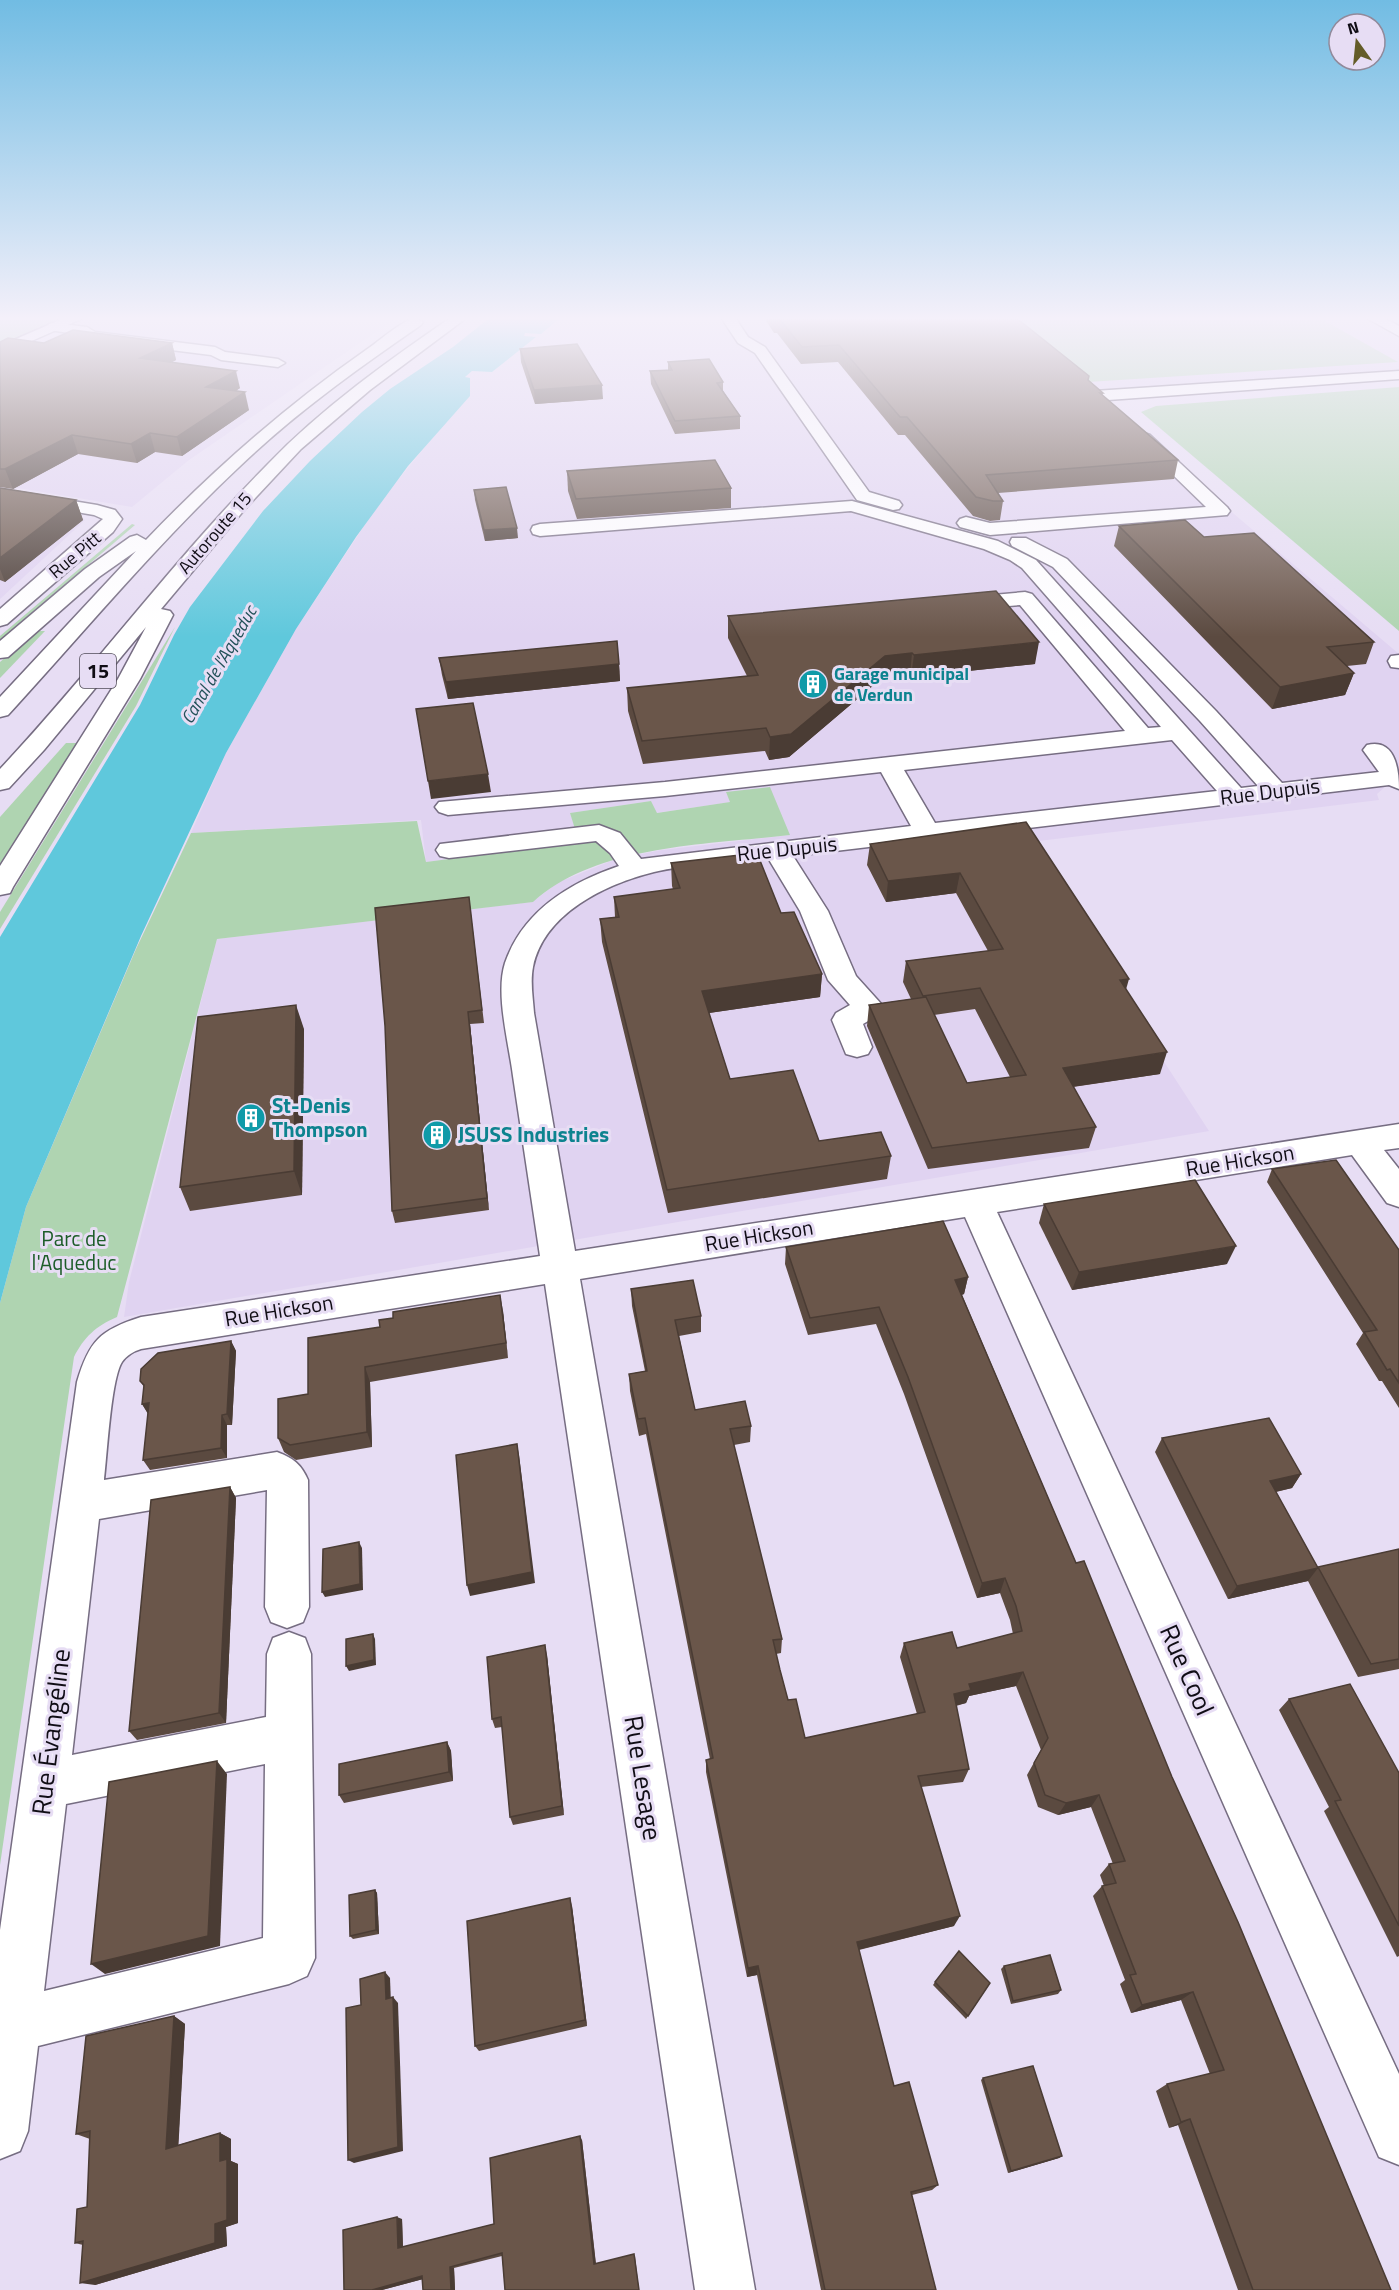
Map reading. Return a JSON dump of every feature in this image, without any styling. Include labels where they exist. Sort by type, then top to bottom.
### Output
[{"type":"main road","name":"Autoroute 15","points":[[0,710],[193,501],[246,450],[279,423]]},
{"type":"main road","name":"Autoroute 15","points":[[0,783],[253,489],[299,442],[322,423]]},
{"type":"main road","points":[[811,423],[863,496],[990,529],[1060,563],[1208,716],[1277,792]]},
{"type":"main road","points":[[990,529],[1221,511],[1168,459],[1127,424]]},
{"type":"main road","name":"Rue Pitt","points":[[0,494],[102,511],[111,515],[113,519],[106,528],[0,620]]},
{"type":"main road","points":[[0,652],[92,573],[193,501]]},
{"type":"main road","points":[[540,530],[852,506],[992,545],[1029,564],[1235,796]]},
{"type":"main road","points":[[0,887],[129,679],[193,558]]},
{"type":"main road","points":[[943,606],[1024,598],[1142,736]]},
{"type":"main road","points":[[448,807],[665,789],[1178,732]]},
{"type":"main road","points":[[1375,750],[1398,779]]},
{"type":"main road","points":[[889,765],[928,833]]},
{"type":"main road","name":"Rue Dupuis","points":[[561,1267],[519,1013],[517,993],[519,963],[532,937],[548,915],[592,885],[634,870],[675,861],[1398,779]]},
{"type":"main road","points":[[449,850],[599,833],[610,837],[619,846],[634,870]]},
{"type":"main road","points":[[776,850],[814,911],[843,980],[870,1007],[847,1020],[857,1047]]},
{"type":"main road","name":"Rue Hickson","points":[[121,1340],[141,1333],[1399,1136]]},
{"type":"main road","points":[[1360,1142],[1399,1194]]},
{"type":"main road","name":"Rue Cool","points":[[976,1203],[1399,2137]]},
{"type":"main road","name":"Rue Lesage","points":[[561,1267],[725,2290]]},
{"type":"main road","name":"Rue Évangéline","points":[[0,2132],[96,1382],[107,1352],[121,1340]]},
{"type":"main road","points":[[80,1503],[277,1470],[288,1480],[287,1607]]},
{"type":"main road","points":[[14,2025],[289,1958],[289,1654]]},
{"type":"main road","points":[[45,1784],[289,1736]]},
{"type":"shaded area","points":[[0,423],[243,423],[189,460],[132,507],[0,485]]},
{"type":"shaded area","points":[[446,423],[1127,423],[1399,654],[1399,777],[1377,794],[1379,800],[1022,843],[1209,1131],[124,1317],[129,1282],[217,939],[532,902],[559,882],[616,859],[662,850],[790,835],[726,793],[731,802],[656,813],[651,801],[570,813],[580,842],[426,862],[421,820],[191,833],[226,753],[296,629],[380,502]]},
{"type":"shaded area","points":[[0,503],[81,517],[85,520],[0,599]]},
{"type":"green space","points":[[1154,423],[1399,423],[1399,631]]},
{"type":"green space","points":[[132,524],[135,525],[0,640],[0,636]]},
{"type":"green space","points":[[175,627],[136,706],[0,929],[0,912]]},
{"type":"green space","points":[[37,631],[45,631],[0,678],[0,662]]},
{"type":"green space","points":[[66,743],[77,743],[0,864],[0,817]]},
{"type":"green space","name":"Parc de l'Aqueduc","points":[[770,787],[790,835],[690,845],[621,858],[589,868],[559,883],[533,902],[217,939],[117,1317],[91,1333],[74,1357],[0,1865],[0,1303],[26,1207],[136,949],[191,833],[417,821],[426,862],[579,842],[570,813],[651,801],[657,813],[730,802],[726,792]]},
{"type":"water","name":"Canal de l'Aqueduc","points":[[350,423],[446,423],[408,466],[356,537],[296,629],[226,753],[141,936],[26,1207],[0,1303],[0,937],[140,705],[190,607],[263,511],[310,461]]},
{"type":"building","points":[[0,423],[198,423],[177,437],[150,433],[131,444],[72,435],[5,469],[0,469]]},
{"type":"building","points":[[912,423],[1135,423],[1178,460],[986,475],[1003,501],[976,497]]},
{"type":"building","points":[[715,460],[731,488],[576,499],[567,471]]},
{"type":"building","points":[[506,487],[517,528],[484,530],[474,490]]},
{"type":"building","points":[[0,488],[76,500],[0,558]]},
{"type":"building","points":[[1185,520],[1204,537],[1254,533],[1374,642],[1327,647],[1354,673],[1280,687],[1119,526]]},
{"type":"building","name":"Garage municipal de Verdun","points":[[996,591],[1039,642],[885,656],[791,734],[770,737],[766,728],[642,741],[627,688],[758,675],[728,616]]},
{"type":"building","points":[[617,641],[619,664],[446,682],[439,658]]},
{"type":"building","points":[[473,703],[488,774],[428,781],[416,709]]},
{"type":"building","points":[[1026,822],[1129,979],[1120,980],[1167,1052],[1063,1068],[1096,1127],[932,1148],[869,1005],[926,997],[967,1083],[1026,1075],[980,988],[923,996],[906,961],[1003,949],[960,873],[888,881],[870,844]]},
{"type":"building","points":[[757,853],[781,913],[794,912],[822,974],[702,991],[730,1079],[793,1070],[819,1141],[881,1132],[891,1156],[667,1190],[600,919],[619,917],[614,897],[680,888],[671,863]]},
{"type":"building","name":"JSUSS Industries","points":[[469,897],[482,1010],[468,1012],[487,1198],[392,1211],[385,1026],[375,908]]},
{"type":"building","name":"St-Denis Thompson","points":[[296,1005],[294,1171],[180,1187],[198,1017]]},
{"type":"building","points":[[1336,1160],[1399,1250],[1399,1383],[1390,1369],[1387,1370],[1364,1332],[1377,1330],[1272,1169]]},
{"type":"building","points":[[1195,1180],[1236,1246],[1079,1272],[1044,1204]]},
{"type":"building","points":[[943,1221],[968,1277],[955,1280],[1076,1563],[1084,1561],[1172,1777],[1238,1922],[1391,2290],[1253,2290],[1190,2119],[1181,2122],[1167,2084],[1224,2070],[1193,1992],[1142,2005],[1130,1975],[1136,1974],[1102,1886],[1116,1883],[1109,1864],[1125,1861],[1099,1795],[1066,1803],[1045,1795],[1034,1763],[1048,1738],[1023,1672],[969,1684],[971,1690],[954,1694],[969,1769],[918,1776],[960,1916],[857,1942],[894,2086],[909,2082],[938,2185],[911,2192],[936,2290],[825,2290],[758,1966],[748,1968],[706,1760],[713,1758],[645,1418],[638,1419],[629,1374],[647,1371],[631,1289],[693,1280],[701,1316],[675,1320],[695,1410],[745,1401],[751,1426],[730,1429],[782,1639],[773,1640],[780,1670],[788,1700],[796,1699],[805,1738],[925,1712],[904,1643],[952,1632],[957,1648],[1022,1631],[1016,1606],[1005,1578],[982,1583],[908,1377],[879,1307],[810,1318],[786,1247]]},
{"type":"building","points":[[500,1295],[506,1343],[365,1367],[367,1432],[290,1445],[278,1438],[278,1399],[308,1394],[308,1338],[380,1327],[379,1320],[393,1318],[393,1312]]},
{"type":"building","points":[[231,1341],[227,1414],[222,1415],[221,1448],[143,1460],[149,1403],[142,1404],[144,1385],[140,1381],[141,1369],[158,1353]]},
{"type":"building","points":[[1269,1418],[1301,1474],[1270,1481],[1318,1568],[1237,1586],[1162,1438]]},
{"type":"building","points":[[517,1444],[532,1572],[467,1585],[456,1455]]},
{"type":"building","points":[[230,1487],[219,1713],[129,1731],[151,1500]]},
{"type":"building","points":[[359,1542],[360,1584],[322,1592],[323,1549]]},
{"type":"building","points":[[1399,1549],[1399,1659],[1371,1664],[1318,1567]]},
{"type":"building","points":[[373,1634],[374,1660],[346,1666],[346,1639]]},
{"type":"building","points":[[545,1645],[562,1806],[510,1817],[501,1717],[492,1719],[487,1657]]},
{"type":"building","points":[[1350,1684],[1399,1773],[1399,1926],[1335,1801],[1341,1800],[1289,1699]]},
{"type":"building","points":[[447,1742],[449,1772],[339,1795],[339,1764]]},
{"type":"building","points":[[217,1761],[208,1936],[91,1964],[109,1782]]},
{"type":"building","points":[[375,1890],[376,1930],[350,1936],[349,1895]]},
{"type":"building","points":[[570,1898],[585,2020],[475,2046],[467,1921]]},
{"type":"building","points":[[959,1951],[990,1983],[968,2016],[935,1982]]},
{"type":"building","points":[[1050,1955],[1061,1990],[1013,2001],[1004,1966]]},
{"type":"building","points":[[385,1972],[386,1999],[393,1997],[398,2147],[348,2160],[346,2008],[361,2005],[360,1979]]},
{"type":"building","points":[[174,2016],[166,2149],[220,2133],[220,2161],[227,2159],[227,2220],[215,2224],[215,2243],[80,2283],[83,2241],[75,2243],[77,2209],[87,2207],[90,2131],[76,2134],[86,2036]]},
{"type":"building","points":[[1033,2066],[1062,2156],[1011,2171],[983,2078]]},
{"type":"building","points":[[580,2136],[594,2264],[634,2254],[639,2290],[505,2290],[502,2253],[450,2267],[451,2290],[423,2290],[422,2276],[372,2290],[344,2290],[343,2230],[397,2217],[398,2248],[494,2224],[490,2158]]},
{"type":"place","name":"Garage municipal de Verdun","points":[[813,684]]},
{"type":"place","name":"St-Denis Thompson","points":[[251,1118]]},
{"type":"place","name":"JSUSS Industries","points":[[437,1135]]}]
